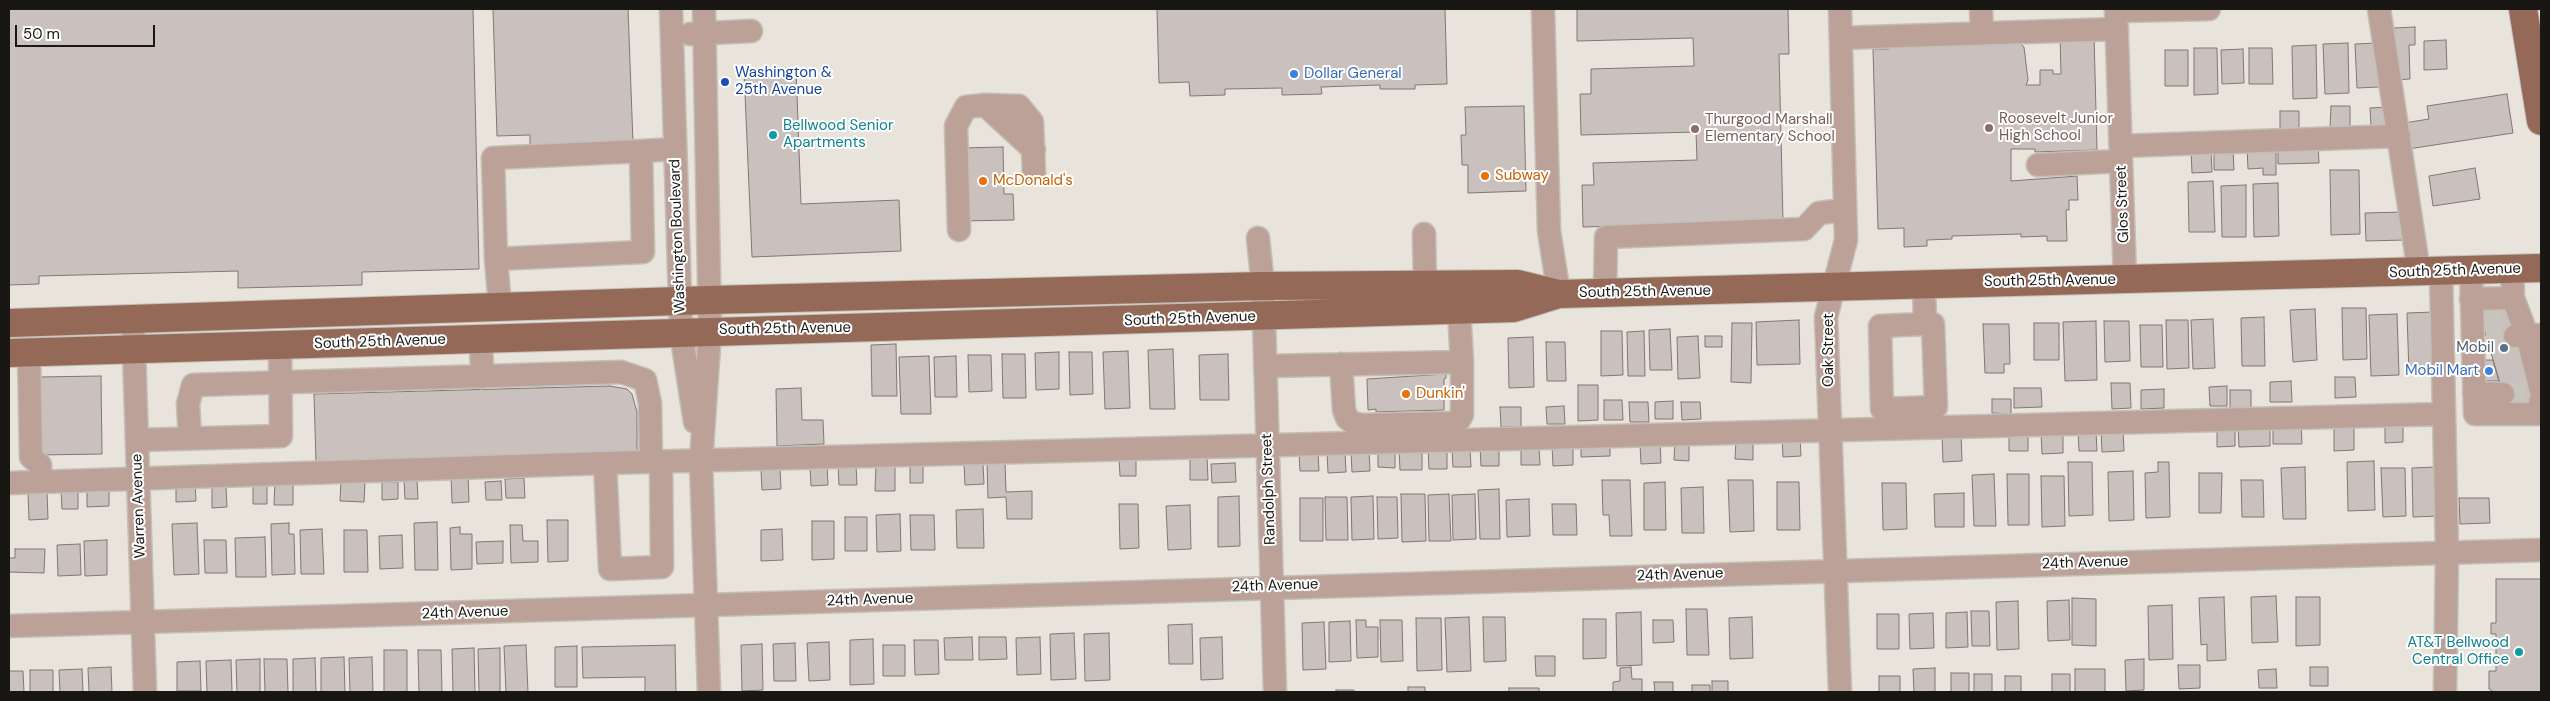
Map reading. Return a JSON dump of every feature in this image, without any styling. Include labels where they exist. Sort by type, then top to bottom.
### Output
[{"type":"main road","points":[[2523,9],[2541,121]]},
{"type":"main road","name":"South 25th Avenue","points":[[9,323],[710,300],[1263,286],[1518,284],[1559,294],[2541,268]]},
{"type":"main road","points":[[1093,291],[1095,322]]},
{"type":"main road","name":"South 25th Avenue","points":[[19,353],[1514,308],[1559,294]]},
{"type":"street","name":"Washington Boulevard","points":[[671,9],[681,332],[701,462]]},
{"type":"street","name":"Washington Boulevard","points":[[704,9],[710,331],[701,462],[709,692]]},
{"type":"street","points":[[1543,9],[1549,231],[1559,294]]},
{"type":"street","name":"Oak Street","points":[[1840,9],[1846,240],[1826,317],[1840,692]]},
{"type":"street","points":[[1981,9],[1982,34]]},
{"type":"street","points":[[1841,38],[1982,34],[2116,16],[2210,9]]},
{"type":"street","points":[[2379,9],[2399,136],[2430,272],[2442,414],[2447,553],[2445,692]]},
{"type":"street","name":"Glos Street","points":[[2116,16],[2125,280]]},
{"type":"street","points":[[671,35],[751,31]]},
{"type":"street","points":[[959,230],[956,126],[966,107],[985,105],[1034,150],[1034,174]]},
{"type":"street","points":[[2038,165],[2121,153],[2399,136]]},
{"type":"street","points":[[500,307],[496,259],[493,158],[675,149]]},
{"type":"street","points":[[496,259],[643,252],[640,151]]},
{"type":"street","points":[[641,177],[676,175]]},
{"type":"street","points":[[1605,293],[1606,236],[1804,229],[1818,213],[1845,210]]},
{"type":"street","points":[[642,238],[678,234]]},
{"type":"street","points":[[1424,234],[1426,284]]},
{"type":"street","name":"Randolph Street","points":[[1258,238],[1263,286],[1266,366],[1275,692]]},
{"type":"street","points":[[2470,270],[2477,321],[2475,414],[2538,414],[2539,395],[2521,323],[2512,269]]},
{"type":"street","points":[[1924,285],[1925,324]]},
{"type":"street","points":[[1341,364],[1344,410],[1347,418],[1353,423],[1451,423],[1459,420],[1462,415],[1462,362],[1459,310]]},
{"type":"street","name":"Warren Avenue","points":[[133,319],[145,692]]},
{"type":"street","points":[[2477,321],[2521,323]]},
{"type":"street","points":[[481,339],[482,377]]},
{"type":"street","points":[[137,440],[281,436],[280,345]]},
{"type":"street","points":[[19,353],[31,458],[40,465],[40,482]]},
{"type":"street","points":[[1266,366],[1462,362]]},
{"type":"street","points":[[190,438],[188,404],[193,385],[621,372],[645,380],[650,403],[656,462],[662,567],[610,569],[605,463]]},
{"type":"street","points":[[2474,393],[2503,394]]},
{"type":"street","points":[[9,483],[605,463],[701,462],[1830,429],[2442,414]]},
{"type":"street","name":"24th Avenue","points":[[9,626],[706,606],[1272,586],[2541,550]]},
{"type":"building","points":[[9,9],[473,9],[479,269],[362,272],[362,285],[238,288],[238,271],[39,276],[39,284],[9,285]]},
{"type":"building","points":[[493,9],[628,9],[633,143],[530,146],[530,135],[497,136]]},
{"type":"building","points":[[1157,9],[1445,9],[1447,84],[1415,85],[1415,89],[1380,89],[1380,85],[1321,87],[1322,94],[1282,95],[1282,88],[1225,89],[1225,95],[1190,96],[1189,82],[1159,83]]},
{"type":"building","points":[[1577,9],[1788,9],[1789,54],[1779,54],[1783,221],[1583,227],[1582,185],[1594,185],[1593,163],[1697,160],[1696,132],[1581,135],[1580,94],[1591,94],[1591,69],[1694,66],[1693,38],[1577,41]]},
{"type":"building","points":[[2415,27],[2415,45],[2409,45],[2410,79],[2395,80],[2394,28]]},
{"type":"building","name":"Roosevelt Junior High School","points":[[2094,35],[2097,150],[2035,152],[2035,149],[2011,149],[2011,181],[2077,176],[2078,200],[2069,200],[2069,210],[2066,210],[2067,241],[2047,241],[2047,236],[2021,237],[2021,234],[1952,236],[1952,239],[1927,240],[1927,246],[1904,247],[1904,228],[1878,229],[1873,49],[1889,49],[1889,46],[2000,39],[2002,44],[2020,43],[2024,47],[2028,80],[2026,85],[2040,85],[2040,70],[2053,70],[2053,74],[2061,74],[2060,36]]},
{"type":"building","points":[[2446,40],[2447,69],[2424,70],[2424,41]]},
{"type":"building","points":[[2348,43],[2349,93],[2325,94],[2323,44]]},
{"type":"building","points":[[2378,43],[2379,87],[2357,88],[2355,44]]},
{"type":"building","points":[[2316,45],[2317,98],[2293,99],[2292,46]]},
{"type":"building","points":[[2194,48],[2217,48],[2218,94],[2194,95]]},
{"type":"building","points":[[2249,48],[2272,48],[2273,84],[2249,84]]},
{"type":"building","points":[[2243,49],[2244,83],[2222,84],[2221,50]]},
{"type":"building","points":[[2165,50],[2188,50],[2188,86],[2165,86]]},
{"type":"building","name":"Bellwood Senior Apartments","points":[[796,68],[801,204],[899,200],[901,251],[752,257],[744,70]]},
{"type":"building","points":[[2507,94],[2513,133],[2408,149],[2404,123],[2429,119],[2427,106]]},
{"type":"building","points":[[1524,106],[1526,191],[1468,193],[1468,165],[1462,165],[1461,135],[1466,135],[1465,107]]},
{"type":"building","points":[[2331,106],[2350,106],[2350,127],[2330,127]]},
{"type":"building","points":[[2388,107],[2389,125],[2371,126],[2370,108]]},
{"type":"building","points":[[2280,111],[2299,111],[2299,129],[2280,130]]},
{"type":"building","points":[[2318,144],[2319,163],[2278,164],[2278,145]]},
{"type":"building","points":[[2276,146],[2276,175],[2263,175],[2263,168],[2248,169],[2247,147]]},
{"type":"building","name":"McDonald's","points":[[1003,147],[1004,194],[1013,194],[1014,220],[960,221],[960,148]]},
{"type":"building","points":[[2233,148],[2234,170],[2214,170],[2214,149]]},
{"type":"building","points":[[2191,149],[2211,149],[2212,172],[2192,173]]},
{"type":"building","points":[[2475,168],[2480,199],[2433,206],[2429,176]]},
{"type":"building","points":[[2330,170],[2359,170],[2360,234],[2331,235]]},
{"type":"building","points":[[2213,181],[2215,232],[2189,232],[2188,182]]},
{"type":"building","points":[[2278,183],[2279,236],[2254,237],[2253,184]]},
{"type":"building","points":[[2246,185],[2246,237],[2222,237],[2221,186]]},
{"type":"building","points":[[2404,212],[2405,240],[2366,241],[2365,213]]},
{"type":"building","name":"Mobil","points":[[2506,304],[2537,410],[2508,411],[2477,305]]},
{"type":"building","points":[[2342,308],[2366,308],[2367,359],[2343,360]]},
{"type":"building","points":[[2315,309],[2317,360],[2293,362],[2290,310]]},
{"type":"building","points":[[2434,312],[2436,373],[2409,374],[2407,313]]},
{"type":"building","points":[[2397,314],[2399,375],[2371,376],[2369,315]]},
{"type":"building","points":[[2264,317],[2265,366],[2242,366],[2241,318]]},
{"type":"building","points":[[2213,319],[2215,368],[2193,369],[2191,320]]},
{"type":"building","points":[[1799,320],[1800,364],[1757,365],[1756,322]]},
{"type":"building","points":[[2166,320],[2188,320],[2189,368],[2167,369]]},
{"type":"building","points":[[2096,321],[2097,380],[2065,381],[2063,322]]},
{"type":"building","points":[[2104,321],[2129,321],[2130,361],[2105,362]]},
{"type":"building","points":[[1732,323],[1752,323],[1751,383],[1731,382]]},
{"type":"building","points":[[2034,323],[2059,323],[2059,360],[2034,360]]},
{"type":"building","points":[[1983,324],[2009,324],[2010,364],[2004,364],[2004,373],[1985,373]]},
{"type":"building","points":[[2140,325],[2162,325],[2163,367],[2141,367]]},
{"type":"building","points":[[1670,329],[1672,370],[1650,370],[1649,330]]},
{"type":"building","points":[[1601,331],[1622,331],[1623,375],[1601,376]]},
{"type":"building","points":[[1644,331],[1645,376],[1628,376],[1627,332]]},
{"type":"building","points":[[1698,336],[1700,378],[1678,379],[1677,337]]},
{"type":"building","points":[[1705,336],[1722,336],[1722,347],[1705,347]]},
{"type":"building","points":[[1533,337],[1534,387],[1509,388],[1508,338]]},
{"type":"building","points":[[1546,342],[1565,342],[1566,381],[1547,381]]},
{"type":"building","points":[[896,344],[897,396],[872,396],[871,345]]},
{"type":"building","points":[[1173,349],[1175,409],[1150,409],[1148,350]]},
{"type":"building","points":[[1128,351],[1130,408],[1105,409],[1103,352]]},
{"type":"building","points":[[1059,352],[1059,389],[1036,390],[1035,353]]},
{"type":"building","points":[[1069,352],[1092,352],[1093,394],[1070,395]]},
{"type":"building","points":[[1002,354],[1025,354],[1026,398],[1003,398]]},
{"type":"building","points":[[1228,354],[1229,400],[1200,400],[1199,355]]},
{"type":"building","points":[[968,355],[991,355],[992,391],[969,392]]},
{"type":"building","points":[[929,356],[931,414],[901,414],[899,357]]},
{"type":"building","points":[[956,356],[957,397],[935,397],[934,357]]},
{"type":"building","name":"Mobil Mart","points":[[2482,360],[2493,360],[2499,381],[2482,381]]},
{"type":"building","name":"Dunkin'","points":[[1446,374],[1444,379],[1444,410],[1376,412],[1376,409],[1368,410],[1367,379]]},
{"type":"building","points":[[101,376],[102,454],[39,455],[38,377]]},
{"type":"building","points":[[2335,377],[2355,377],[2356,397],[2335,398]]},
{"type":"building","points":[[2291,381],[2292,402],[2270,402],[2270,382]]},
{"type":"building","points":[[2111,383],[2130,383],[2131,408],[2112,409]]},
{"type":"building","points":[[1578,385],[1598,385],[1598,420],[1578,421]]},
{"type":"building","points":[[610,386],[627,389],[632,394],[637,412],[637,453],[316,462],[314,394]]},
{"type":"building","points":[[2227,386],[2227,406],[2210,406],[2209,387]]},
{"type":"building","points":[[801,388],[802,420],[823,420],[824,444],[777,446],[776,389]]},
{"type":"building","points":[[2014,388],[2041,388],[2042,407],[2014,408]]},
{"type":"building","points":[[2164,389],[2164,408],[2141,409],[2141,390]]},
{"type":"building","points":[[2230,390],[2251,390],[2251,408],[2230,408]]},
{"type":"building","points":[[1992,399],[2011,399],[2011,414],[1992,413]]},
{"type":"building","points":[[1604,400],[1622,400],[1623,420],[1604,420]]},
{"type":"building","points":[[1673,401],[1673,419],[1655,419],[1655,402]]},
{"type":"building","points":[[1629,402],[1648,402],[1649,422],[1630,422]]},
{"type":"building","points":[[1681,402],[1700,402],[1701,419],[1682,420]]},
{"type":"building","points":[[1564,406],[1565,424],[1547,424],[1546,407]]},
{"type":"building","points":[[1500,407],[1521,407],[1521,427],[1501,427]]},
{"type":"building","points":[[2403,420],[2403,442],[2385,443],[2385,421]]},
{"type":"building","points":[[2270,424],[2270,446],[2239,447],[2238,425]]},
{"type":"building","points":[[2301,424],[2302,444],[2273,444],[2273,425]]},
{"type":"building","points":[[2235,426],[2235,446],[2217,447],[2217,427]]},
{"type":"building","points":[[2354,426],[2354,450],[2334,451],[2334,427]]},
{"type":"building","points":[[2101,430],[2123,430],[2124,451],[2102,452]]},
{"type":"building","points":[[2078,431],[2096,431],[2097,451],[2079,451]]},
{"type":"building","points":[[2028,432],[2028,451],[2009,451],[2009,433]]},
{"type":"building","points":[[2063,432],[2063,453],[2042,454],[2041,433]]},
{"type":"building","points":[[1961,433],[1962,461],[1943,462],[1942,434]]},
{"type":"building","points":[[1782,437],[1800,437],[1801,456],[1783,457]]},
{"type":"building","points":[[1610,439],[1610,456],[1581,457],[1581,440]]},
{"type":"building","points":[[1736,440],[1753,440],[1753,460],[1735,459]]},
{"type":"building","points":[[1675,441],[1689,442],[1689,461],[1674,460]]},
{"type":"building","points":[[1660,443],[1661,463],[1641,464],[1640,444]]},
{"type":"building","points":[[1552,445],[1573,445],[1573,465],[1553,466]]},
{"type":"building","points":[[1480,446],[1499,446],[1499,466],[1481,466]]},
{"type":"building","points":[[1428,448],[1447,448],[1447,469],[1429,469]]},
{"type":"building","points":[[1452,448],[1470,448],[1471,467],[1453,467]]},
{"type":"building","points":[[1521,448],[1539,448],[1540,465],[1521,465]]},
{"type":"building","points":[[1378,449],[1395,449],[1395,468],[1378,467]]},
{"type":"building","points":[[1399,450],[1422,450],[1422,470],[1400,470]]},
{"type":"building","points":[[1369,451],[1370,471],[1352,472],[1351,452]]},
{"type":"building","points":[[1299,452],[1318,452],[1319,471],[1300,471]]},
{"type":"building","points":[[1327,452],[1345,452],[1346,472],[1328,473]]},
{"type":"building","points":[[1207,455],[1208,480],[1190,480],[1190,456]]},
{"type":"building","points":[[1119,457],[1136,457],[1136,476],[1120,476]]},
{"type":"building","points":[[2374,461],[2375,510],[2348,511],[2347,462]]},
{"type":"building","points":[[1005,462],[1006,492],[1032,491],[1032,519],[1007,519],[1006,497],[988,498],[987,463]]},
{"type":"building","points":[[2068,462],[2092,462],[2093,515],[2069,516]]},
{"type":"building","points":[[2158,462],[2169,462],[2170,517],[2146,518],[2145,473],[2158,472]]},
{"type":"building","points":[[983,463],[984,484],[965,485],[964,464]]},
{"type":"building","points":[[1235,463],[1236,482],[1212,483],[1211,464]]},
{"type":"building","points":[[910,464],[923,465],[923,483],[910,483]]},
{"type":"building","points":[[827,465],[828,485],[811,486],[810,466]]},
{"type":"building","points":[[838,465],[856,465],[857,485],[839,485]]},
{"type":"building","points":[[876,465],[895,465],[895,491],[875,491]]},
{"type":"building","points":[[2305,467],[2306,519],[2283,519],[2281,468]]},
{"type":"building","points":[[2437,467],[2438,516],[2413,517],[2412,468]]},
{"type":"building","points":[[2381,468],[2405,468],[2406,516],[2383,517]]},
{"type":"building","points":[[780,469],[781,489],[762,490],[761,470]]},
{"type":"building","points":[[2133,471],[2134,520],[2109,521],[2108,472]]},
{"type":"building","points":[[2199,473],[2222,473],[2221,513],[2199,513]]},
{"type":"building","points":[[468,474],[469,502],[452,503],[451,475]]},
{"type":"building","points":[[1994,474],[1996,526],[1974,526],[1972,475]]},
{"type":"building","points":[[2007,474],[2029,474],[2029,525],[2008,525]]},
{"type":"building","points":[[2041,476],[2064,476],[2065,526],[2042,527]]},
{"type":"building","points":[[524,478],[525,498],[506,498],[505,479]]},
{"type":"building","points":[[404,480],[417,480],[418,499],[405,499]]},
{"type":"building","points":[[1602,480],[1630,480],[1632,536],[1610,536],[1609,515],[1603,515]]},
{"type":"building","points":[[1728,480],[1753,480],[1754,531],[1730,532]]},
{"type":"building","points":[[2241,480],[2263,480],[2264,517],[2242,517]]},
{"type":"building","points":[[275,481],[293,481],[293,505],[274,505]]},
{"type":"building","points":[[341,481],[365,481],[364,502],[340,501]]},
{"type":"building","points":[[501,481],[502,500],[486,500],[485,482]]},
{"type":"building","points":[[176,482],[195,482],[196,501],[176,502]]},
{"type":"building","points":[[382,482],[398,482],[398,499],[382,500]]},
{"type":"building","points":[[1665,482],[1666,530],[1644,530],[1644,483]]},
{"type":"building","points":[[1777,482],[1799,482],[1800,530],[1777,530]]},
{"type":"building","points":[[1882,483],[1906,483],[1907,529],[1883,530]]},
{"type":"building","points":[[253,485],[267,485],[267,504],[253,504]]},
{"type":"building","points":[[109,487],[109,506],[87,507],[87,488]]},
{"type":"building","points":[[212,487],[226,487],[227,507],[212,508]]},
{"type":"building","points":[[1703,487],[1704,533],[1682,533],[1681,488]]},
{"type":"building","points":[[1499,489],[1500,539],[1480,539],[1478,490]]},
{"type":"building","points":[[61,490],[78,490],[78,509],[62,509]]},
{"type":"building","points":[[47,491],[48,519],[29,520],[28,492]]},
{"type":"building","points":[[1964,493],[1964,527],[1935,527],[1934,494]]},
{"type":"building","points":[[1401,494],[1425,494],[1426,541],[1402,542]]},
{"type":"building","points":[[1449,494],[1451,541],[1429,541],[1428,495]]},
{"type":"building","points":[[1475,494],[1476,539],[1453,540],[1452,495]]},
{"type":"building","points":[[1239,496],[1240,546],[1218,547],[1218,497]]},
{"type":"building","points":[[1373,496],[1374,539],[1352,540],[1351,497]]},
{"type":"building","points":[[1325,497],[1347,497],[1348,540],[1326,540]]},
{"type":"building","points":[[1377,497],[1397,497],[1398,538],[1378,539]]},
{"type":"building","points":[[1300,498],[1323,498],[1323,541],[1300,541]]},
{"type":"building","points":[[2459,498],[2489,498],[2490,523],[2460,524]]},
{"type":"building","points":[[1529,499],[1530,536],[1507,537],[1506,500]]},
{"type":"building","points":[[1119,504],[1138,504],[1139,548],[1120,549]]},
{"type":"building","points":[[1552,504],[1576,504],[1577,535],[1553,535]]},
{"type":"building","points":[[1190,505],[1191,549],[1168,550],[1166,506]]},
{"type":"building","points":[[983,509],[984,548],[957,548],[956,510]]},
{"type":"building","points":[[900,514],[901,551],[877,552],[876,515]]},
{"type":"building","points":[[910,515],[934,515],[935,550],[911,550]]},
{"type":"building","points":[[845,517],[867,517],[867,551],[845,551]]},
{"type":"building","points":[[547,520],[568,520],[568,561],[548,562]]},
{"type":"building","points":[[812,521],[834,521],[834,559],[812,560]]},
{"type":"building","points":[[437,522],[438,570],[415,570],[414,523]]},
{"type":"building","points":[[197,523],[199,574],[174,575],[172,524]]},
{"type":"building","points":[[289,523],[289,534],[294,534],[295,574],[272,575],[271,524]]},
{"type":"building","points":[[510,525],[522,525],[523,541],[538,541],[538,562],[511,563]]},
{"type":"building","points":[[460,527],[460,534],[472,534],[472,569],[451,570],[450,528]]},
{"type":"building","points":[[322,529],[324,574],[301,574],[300,530]]},
{"type":"building","points":[[782,529],[783,560],[761,561],[761,530]]},
{"type":"building","points":[[344,530],[367,530],[368,572],[344,572]]},
{"type":"building","points":[[402,535],[403,568],[380,569],[379,536]]},
{"type":"building","points":[[265,537],[266,577],[236,577],[235,538]]},
{"type":"building","points":[[107,540],[107,575],[85,576],[84,541]]},
{"type":"building","points":[[204,540],[226,540],[227,573],[205,573]]},
{"type":"building","points":[[503,541],[503,563],[477,564],[476,542]]},
{"type":"building","points":[[80,544],[81,575],[58,576],[57,545]]},
{"type":"building","points":[[15,549],[45,549],[44,573],[9,572],[9,558],[15,558]]},
{"type":"building","name":"AT&T Bellwood Central Office","points":[[2496,579],[2541,579],[2541,692],[2494,692],[2489,689],[2489,671],[2496,671],[2496,634],[2491,634],[2491,623],[2496,623]]},
{"type":"building","points":[[2276,596],[2278,642],[2252,643],[2251,597]]},
{"type":"building","points":[[2224,597],[2226,660],[2207,661],[2207,644],[2201,645],[2199,598]]},
{"type":"building","points":[[2296,597],[2320,597],[2320,645],[2296,646]]},
{"type":"building","points":[[2072,598],[2096,599],[2096,646],[2072,645]]},
{"type":"building","points":[[2069,600],[2070,640],[2048,641],[2047,601]]},
{"type":"building","points":[[2018,601],[2019,649],[1997,650],[1996,602]]},
{"type":"building","points":[[2172,605],[2173,659],[2149,660],[2148,606]]},
{"type":"building","points":[[1686,609],[1707,609],[1709,655],[1687,655]]},
{"type":"building","points":[[1971,611],[1989,611],[1990,646],[1972,646]]},
{"type":"building","points":[[1641,612],[1642,665],[1617,666],[1616,613]]},
{"type":"building","points":[[1967,612],[1968,647],[1946,648],[1946,613]]},
{"type":"building","points":[[1933,613],[1934,648],[1910,649],[1909,614]]},
{"type":"building","points":[[1877,614],[1899,614],[1899,649],[1877,649]]},
{"type":"building","points":[[1469,617],[1471,671],[1447,672],[1445,618]]},
{"type":"building","points":[[1483,617],[1505,617],[1506,661],[1484,662]]},
{"type":"building","points":[[1752,617],[1753,658],[1730,659],[1729,618]]},
{"type":"building","points":[[1416,618],[1441,618],[1442,670],[1417,671]]},
{"type":"building","points":[[1583,619],[1606,619],[1606,658],[1583,659]]},
{"type":"building","points":[[1356,620],[1366,620],[1366,627],[1378,627],[1378,657],[1357,658]]},
{"type":"building","points":[[1380,620],[1402,620],[1403,661],[1381,662]]},
{"type":"building","points":[[1653,620],[1673,620],[1674,642],[1653,643]]},
{"type":"building","points":[[1350,621],[1351,661],[1329,662],[1329,622]]},
{"type":"building","points":[[1324,622],[1326,669],[1303,670],[1302,623]]},
{"type":"building","points":[[1192,624],[1193,664],[1169,664],[1168,625]]},
{"type":"building","points":[[1074,633],[1076,679],[1051,680],[1050,634]]},
{"type":"building","points":[[1109,633],[1110,680],[1085,681],[1084,634]]},
{"type":"building","points":[[972,637],[973,660],[945,660],[944,638]]},
{"type":"building","points":[[979,637],[1006,637],[1007,659],[979,660]]},
{"type":"building","points":[[1040,637],[1041,674],[1017,675],[1016,638]]},
{"type":"building","points":[[1222,637],[1223,679],[1201,680],[1200,638]]},
{"type":"building","points":[[873,639],[874,684],[850,685],[850,640]]},
{"type":"building","points":[[914,640],[938,640],[939,674],[915,675]]},
{"type":"building","points":[[829,642],[830,680],[809,681],[807,643]]},
{"type":"building","points":[[795,643],[796,681],[774,681],[773,644]]},
{"type":"building","points":[[762,644],[763,690],[742,691],[741,645]]},
{"type":"building","points":[[526,645],[528,692],[506,692],[504,646]]},
{"type":"building","points":[[675,645],[676,692],[645,692],[645,677],[583,678],[582,647]]},
{"type":"building","points":[[883,645],[905,645],[905,676],[883,676]]},
{"type":"building","points":[[577,646],[577,687],[555,687],[555,647]]},
{"type":"building","points":[[474,648],[475,692],[453,692],[452,649]]},
{"type":"building","points":[[500,648],[500,692],[479,692],[478,649]]},
{"type":"building","points":[[384,650],[407,650],[407,692],[384,692]]},
{"type":"building","points":[[418,650],[441,650],[442,692],[419,692]]},
{"type":"building","points":[[1535,656],[1555,656],[1555,676],[1536,676]]},
{"type":"building","points":[[344,657],[345,692],[321,692],[321,658]]},
{"type":"building","points":[[372,657],[373,692],[350,692],[349,658]]},
{"type":"building","points":[[315,658],[316,692],[293,692],[293,659]]},
{"type":"building","points":[[260,659],[260,692],[237,692],[236,660]]},
{"type":"building","points":[[264,659],[287,659],[288,692],[265,692]]},
{"type":"building","points":[[2144,659],[2144,690],[2126,691],[2125,660]]},
{"type":"building","points":[[231,660],[232,692],[207,692],[206,661]]},
{"type":"building","points":[[200,661],[201,691],[177,691],[177,662]]},
{"type":"building","points":[[2178,665],[2200,665],[2200,688],[2179,689]]},
{"type":"building","points":[[111,667],[112,692],[89,692],[88,668]]},
{"type":"building","points":[[1631,667],[1632,679],[1642,679],[1642,692],[1613,692],[1613,682],[1620,681],[1620,668]]},
{"type":"building","points":[[2310,667],[2328,667],[2328,686],[2310,686]]},
{"type":"building","points":[[1935,668],[1935,692],[1914,692],[1913,669]]},
{"type":"building","points":[[82,669],[83,692],[60,692],[59,670]]},
{"type":"building","points":[[2075,669],[2105,669],[2105,692],[2075,692]]},
{"type":"building","points":[[2276,669],[2277,688],[2259,688],[2258,670]]},
{"type":"building","points":[[30,670],[53,670],[53,692],[30,692]]},
{"type":"building","points":[[9,671],[23,671],[24,692],[9,692]]},
{"type":"building","points":[[1951,673],[1969,673],[1969,692],[1951,692]]},
{"type":"building","points":[[1974,674],[1992,674],[1992,692],[1974,692]]},
{"type":"building","points":[[2052,674],[2070,674],[2070,692],[2052,692]]},
{"type":"building","points":[[1879,676],[1900,676],[1900,692],[1879,692]]},
{"type":"building","points":[[2005,676],[2021,676],[2021,692],[2005,692]]},
{"type":"building","points":[[1712,681],[1728,681],[1728,692],[1712,692]]},
{"type":"building","points":[[1654,682],[1673,682],[1673,692],[1655,692]]},
{"type":"building","points":[[1692,685],[1710,685],[1710,692],[1692,692]]},
{"type":"building","points":[[1408,687],[1425,687],[1425,692],[1408,692]]},
{"type":"building","points":[[1509,688],[1539,688],[1539,692],[1509,692]]},
{"type":"building","points":[[1336,690],[1354,690],[1354,692],[1336,692]]},
{"type":"tunnel","points":[[2480,317],[2510,317]]},
{"type":"tunnel","points":[[2486,337],[2515,336]]},
{"type":"tunnel","points":[[2503,394],[2532,394]]},
{"type":"place","name":"Dollar General","points":[[1294,74]]},
{"type":"place","name":"Washington & 25th Avenue","points":[[725,82]]},
{"type":"place","name":"Roosevelt Junior High School","points":[[1989,128]]},
{"type":"place","name":"Thurgood Marshall Elementary School","points":[[1695,129]]},
{"type":"place","name":"Bellwood Senior Apartments","points":[[773,135]]},
{"type":"place","name":"Subway","points":[[1485,176]]},
{"type":"place","name":"McDonald's","points":[[983,181]]},
{"type":"place","name":"Mobil","points":[[2504,348]]},
{"type":"place","name":"Mobil Mart","points":[[2489,371]]},
{"type":"place","name":"Dunkin'","points":[[1406,394]]},
{"type":"place","name":"AT&T Bellwood Central Office","points":[[2519,652]]}]
